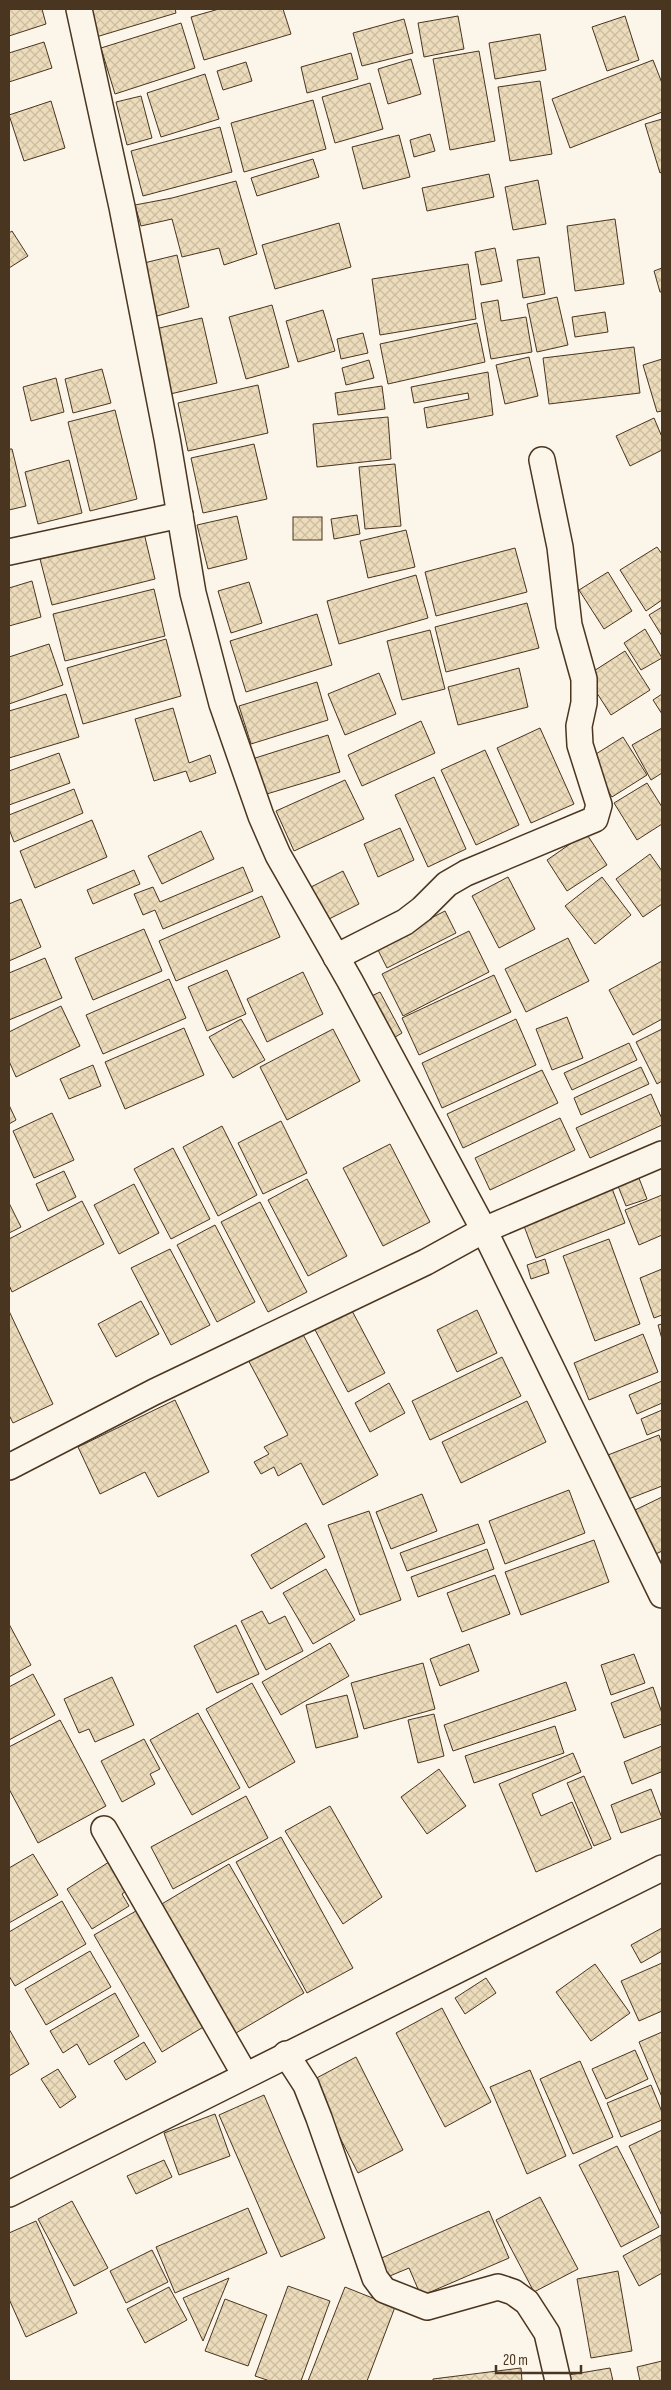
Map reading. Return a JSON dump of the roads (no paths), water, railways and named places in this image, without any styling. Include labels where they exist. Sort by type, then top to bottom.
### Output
[{"type":"street","points":[[79,9],[122,207],[193,593],[222,704],[261,816],[278,854],[484,1230],[662,1595]]},
{"type":"street","points":[[336,957],[405,922],[422,909],[447,884],[466,873],[595,819],[598,812],[599,805],[580,745],[579,726],[584,703],[584,679],[569,625],[560,547],[542,460]]},
{"type":"street","points":[[9,552],[180,515]]},
{"type":"street","points":[[9,1467],[154,1392],[426,1262],[484,1230],[662,1154]]},
{"type":"street","points":[[104,1829],[245,2075]]},
{"type":"street","points":[[9,2194],[286,2054],[515,1943],[662,1868]]},
{"type":"street","points":[[286,2054],[309,2094],[375,2278],[384,2290],[427,2307],[498,2288],[513,2292],[527,2302],[547,2333],[558,2381]]}]
